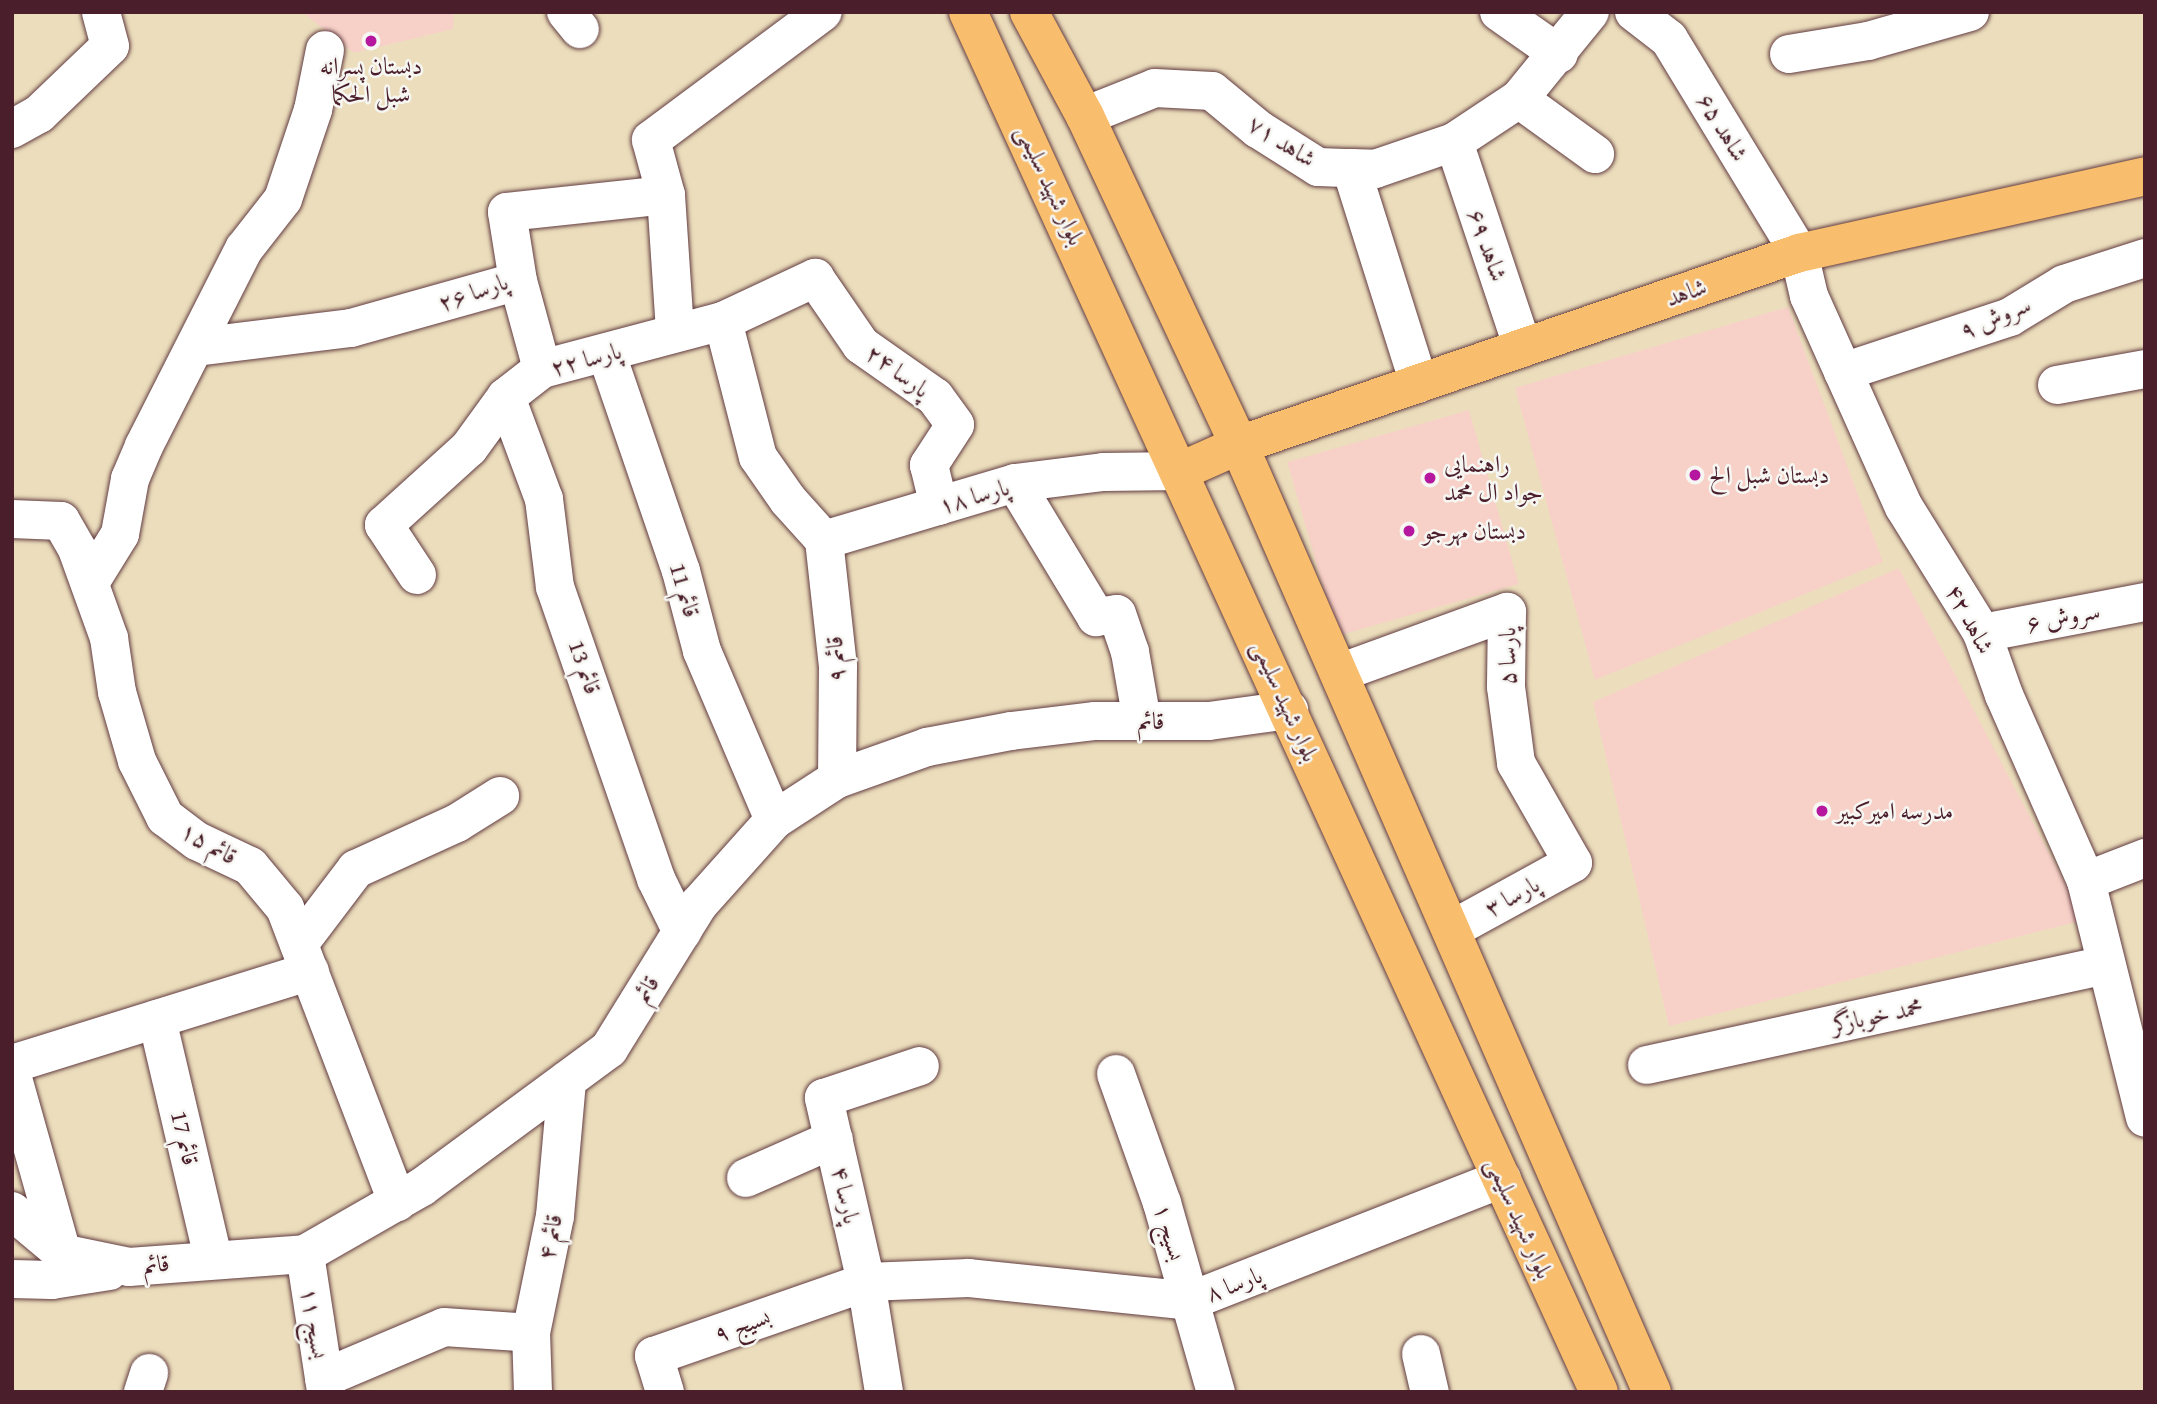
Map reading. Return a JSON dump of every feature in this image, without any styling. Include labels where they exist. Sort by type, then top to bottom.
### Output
[{"type":"main road","name":"بلوار شهید سلیمی","points":[[968,12],[1181,471],[1599,1392]]},
{"type":"main road","points":[[1029,12],[1085,116],[1239,445],[1652,1392]]},
{"type":"main road","name":"شاهد","points":[[1181,471],[1239,445],[1799,253],[2145,176]]},
{"type":"street","points":[[12,129],[40,114],[110,46],[101,12]]},
{"type":"street","points":[[675,331],[666,195],[651,140],[823,12]]},
{"type":"street","points":[[1500,12],[1559,54]]},
{"type":"street","points":[[1351,168],[1375,169],[1454,142],[1519,99],[1559,54],[1590,12]]},
{"type":"street","name":"شاهد ۶۵","points":[[1634,12],[1669,39],[1799,253]]},
{"type":"street","points":[[1789,54],[1868,41],[1970,12]]},
{"type":"street","points":[[91,582],[120,534],[130,479],[144,446],[244,249],[283,199],[313,110],[325,50]]},
{"type":"street","name":"شاهد ۷۱","points":[[1085,116],[1154,88],[1212,91],[1258,129],[1318,167],[1351,168],[1419,384]]},
{"type":"street","points":[[1519,99],[1595,153]]},
{"type":"street","name":"شاهد ۶۹","points":[[1454,142],[1522,348]]},
{"type":"street","name":"پارسا ۲۶","points":[[196,347],[351,328],[518,281],[507,212],[666,195]]},
{"type":"street","name":"شاهد ۴۲","points":[[1799,253],[1809,296],[1904,507],[1982,632],[2004,695],[2086,881],[2106,965],[2134,1033],[2145,1118]]},
{"type":"street","name":"سروش ۹","points":[[1843,372],[2010,317],[2064,284],[2145,258]]},
{"type":"street","name":"پارسا ۲۲","points":[[416,575],[384,525],[469,448],[506,397],[542,369],[607,355],[675,331],[723,321],[815,278]]},
{"type":"street","name":"پارسا ۲۴","points":[[815,278],[861,345],[934,397],[955,425],[929,465],[939,506]]},
{"type":"street","points":[[518,281],[542,369]]},
{"type":"street","points":[[723,321],[758,457],[788,500],[824,540]]},
{"type":"street","name":"قائم 11","points":[[607,355],[681,571],[702,651],[774,820]]},
{"type":"street","points":[[2057,385],[2145,369]]},
{"type":"street","name":"قائم 13","points":[[506,397],[544,499],[555,587],[656,879],[682,932]]},
{"type":"street","name":"پارسا ۱۸","points":[[824,540],[1015,483],[1103,471],[1181,471]]},
{"type":"street","points":[[1015,483],[1096,617],[1116,614],[1130,652],[1142,722]]},
{"type":"street","name":"قائم ۱۵","points":[[12,519],[61,521],[91,582],[109,638],[117,692],[137,761],[165,817],[197,841],[250,866],[285,908],[397,1202]]},
{"type":"street","name":"قائم ۹","points":[[824,540],[838,666],[837,779]]},
{"type":"street","name":"سروش ۶","points":[[1982,632],[2145,602]]},
{"type":"street","name":"پارسا ۵","points":[[1339,673],[1507,612],[1506,687],[1516,763],[1573,863]]},
{"type":"street","name":"قائم","points":[[12,1211],[62,1253],[129,1267],[213,1258],[305,1254],[397,1202],[609,1049],[699,904],[774,820],[837,779],[928,747],[1011,731],[1142,722],[1209,721],[1289,710]]},
{"type":"street","points":[[12,1064],[157,1019],[304,958],[356,869],[457,823],[500,796]]},
{"type":"street","points":[[2086,881],[2145,858]]},
{"type":"street","name":"پارسا ۳","points":[[1451,930],[1573,863]]},
{"type":"street","name":"محمد خوبازگر","points":[[1647,1065],[2106,965]]},
{"type":"street","name":"قائم 17","points":[[157,1019],[213,1258]]},
{"type":"street","name":"پارسا ۴","points":[[884,1392],[866,1282],[824,1098],[920,1066]]},
{"type":"street","name":"بسیج ۱","points":[[1116,1074],[1162,1203],[1216,1392]]},
{"type":"street","points":[[12,1075],[62,1253]]},
{"type":"street","name":"قائم ۴","points":[[533,1392],[531,1333],[555,1216],[567,1081]]},
{"type":"street","points":[[746,1178],[834,1139]]},
{"type":"street","name":"پارسا ۸","points":[[866,1282],[969,1278],[1190,1301],[1502,1179]]},
{"type":"street","name":"بسیج ۱۱","points":[[305,1254],[325,1385]]},
{"type":"street","points":[[12,1279],[52,1280],[129,1267]]},
{"type":"street","name":"بسیج ۹","points":[[665,1392],[654,1356],[866,1282]]},
{"type":"street","points":[[325,1385],[444,1327],[531,1333]]},
{"type":"street","points":[[1421,1354],[1430,1392]]},
{"type":"shaded area","name":"دبستان پسرانه شبل الحکما","points":[[302,12],[454,12],[453,29],[354,53]]},
{"type":"shaded area","name":"دبستان شبل الح","points":[[1788,307],[1883,562],[1595,680],[1515,388]]},
{"type":"shaded area","name":"دبستان مهرجو","points":[[1469,410],[1519,584],[1337,636],[1287,462]]},
{"type":"shaded area","name":"مدرسه امیرکبیر","points":[[1899,568],[2084,920],[1669,1026],[1593,702]]},
{"type":"place","name":"دبستان پسرانه شبل الحکما","points":[[371,41]]},
{"type":"place","name":"دبستان شبل الح","points":[[1695,475]]},
{"type":"place","name":"راهنمایی جواد ال محمد","points":[[1430,478]]},
{"type":"place","name":"دبستان مهرجو","points":[[1409,531]]},
{"type":"place","name":"مدرسه امیرکبیر","points":[[1822,811]]}]
